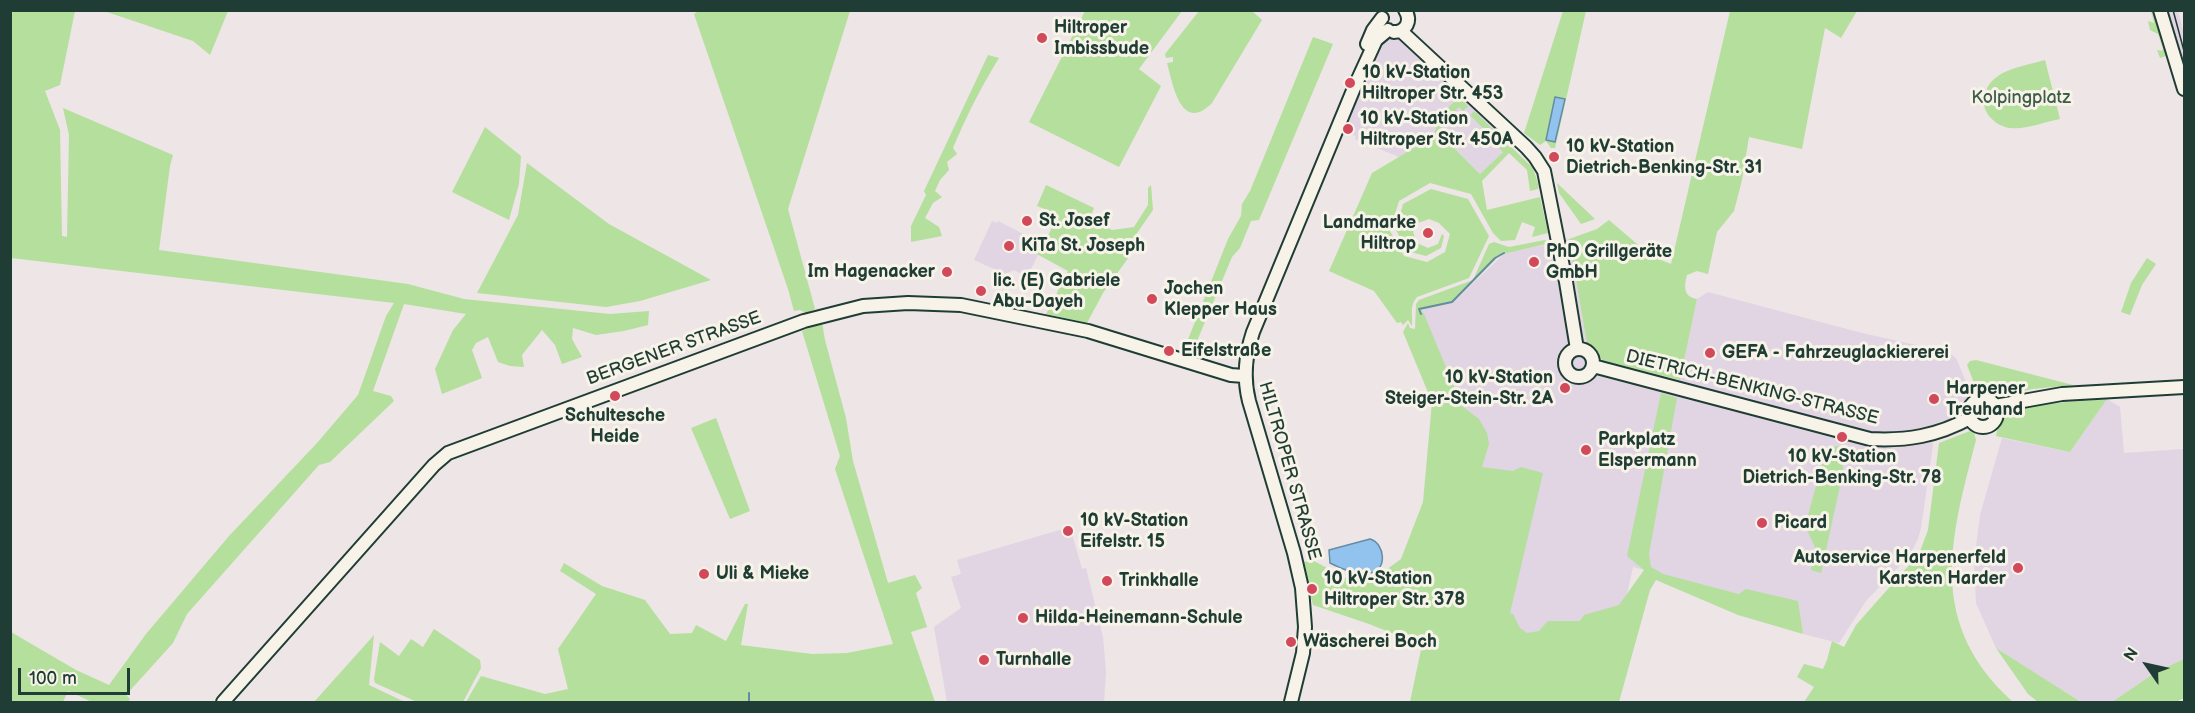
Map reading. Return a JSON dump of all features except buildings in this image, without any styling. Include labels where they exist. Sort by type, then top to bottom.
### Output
[{"type":"street","points":[[2160,10],[2184,89]]},
{"type":"street","points":[[1385,19],[1392,32],[1405,21],[1438,65],[1526,147],[1544,171],[1577,349]]},
{"type":"street","name":"HILTROPER STRASSE","points":[[1291,702],[1303,653],[1305,627],[1302,588],[1294,553],[1249,401],[1245,361],[1253,332],[1354,88],[1370,36],[1385,19]]},
{"type":"street","name":"BERGENER STRASSE","points":[[223,702],[434,465],[448,453],[804,321],[863,306],[908,303],[961,305],[1088,331],[1231,375],[1245,376]]},
{"type":"street","points":[[1577,349],[1588,351],[1593,366],[1589,373],[1582,377],[1573,376],[1566,369],[1566,358],[1572,350],[1577,349]]},
{"type":"street","name":"DIETRICH-BENKING-STRASSE","points":[[1593,366],[1870,439],[1899,440],[1929,436],[1947,430],[1970,418],[1970,407],[1977,400],[1987,400],[1995,406],[2062,394],[2184,387]]},
{"type":"street","points":[[1970,418],[1979,426],[1989,426],[1996,417],[1995,406]]},
{"type":"shaded area","points":[[2168,11],[2178,11],[2184,34],[2184,57],[2179,58],[2177,53],[2180,52]]},
{"type":"shaded area","points":[[1396,34],[1510,141],[1510,145],[1480,174],[1440,134],[1399,157],[1355,139],[1356,136],[1341,130],[1379,40]]},
{"type":"shaded area","name":"KiTa St. Joseph","points":[[992,221],[997,223],[998,221],[1040,240],[1035,253],[1038,255],[1027,277],[1014,270],[1005,274],[974,260]]},
{"type":"shaded area","points":[[1569,239],[1587,344],[1603,361],[1680,380],[1697,299],[1708,292],[1862,333],[1948,352],[1956,358],[1970,391],[1971,399],[1963,415],[1928,430],[1933,445],[1918,539],[1909,556],[1866,601],[1839,643],[1803,634],[1797,601],[1739,594],[1633,567],[1620,625],[1442,702],[1464,410],[1420,310],[1452,303],[1504,254]]},
{"type":"shaded area","points":[[2107,399],[2120,407],[2124,453],[2184,449],[2184,659],[2156,672],[2112,702],[2081,702],[1996,648],[1976,603],[1974,562],[1980,515],[2002,438],[2070,452]]},
{"type":"shaded area","name":"Hilda-Heinemann-Schule","points":[[1070,527],[1082,569],[1086,568],[1103,637],[1106,672],[1104,702],[947,702],[934,627],[961,608],[951,577],[961,574],[957,560]]},
{"type":"green space","points":[[16,10],[75,11],[60,85],[45,91],[60,130],[62,236],[67,237],[69,135],[63,108],[173,155],[159,250],[408,284],[464,299],[610,314],[649,311],[648,325],[596,335],[573,328],[572,339],[582,357],[562,364],[555,345],[542,330],[522,355],[524,367],[498,362],[488,337],[476,343],[472,350],[482,378],[442,394],[435,369],[453,330],[466,314],[404,304],[373,391],[391,396],[394,401],[330,462],[319,465],[187,614],[173,643],[126,695],[130,699],[128,702],[92,702],[68,691],[63,702],[11,702],[11,632],[76,670],[109,685],[146,634],[229,536],[317,443],[358,395],[386,316],[394,303],[11,258],[10,11],[12,13]]},
{"type":"green space","points":[[700,10],[850,11],[788,209],[815,309],[806,313],[800,310],[794,311],[694,14]]},
{"type":"green space","points":[[104,11],[228,11],[210,55],[193,41]]},
{"type":"green space","points":[[1085,11],[1182,11],[1139,69],[1161,86],[1119,167],[1029,122]]},
{"type":"green space","points":[[1199,11],[1252,11],[1262,20],[1212,103],[1201,111],[1193,113],[1186,110],[1180,103],[1167,63],[1173,62],[1173,57],[1166,58],[1165,54]]},
{"type":"green space","points":[[1563,11],[1586,11],[1555,148],[1551,148],[1546,141],[1540,145],[1524,133]]},
{"type":"green space","points":[[1730,11],[1857,11],[1841,38],[1825,28],[1802,149],[1749,137],[1734,211],[1717,232],[1708,274],[1697,271],[1687,275],[1685,287],[1687,293],[1697,299],[1680,380],[1603,361],[1587,344],[1569,239],[1597,229],[1609,220],[1651,256],[1671,264]]},
{"type":"green space","points":[[2151,11],[2157,11],[2169,55],[2160,58],[2157,50],[2162,51],[2163,49],[2158,34],[2150,30],[2148,21],[2154,23]]},
{"type":"green space","points":[[1313,37],[1333,44],[1259,220],[1251,221],[1240,248],[1232,257],[1195,346],[1187,342],[1228,239],[1241,216],[1242,204],[1250,191]]},
{"type":"green space","points":[[988,55],[999,58],[958,136],[953,148],[957,154],[947,162],[949,170],[940,180],[935,191],[942,197],[933,203],[925,218],[939,227],[942,236],[911,242],[911,226],[926,195],[924,191]]},
{"type":"green space","name":"Kolpingplatz","points":[[2045,60],[2060,119],[2016,128],[2003,126],[1994,121],[1984,105],[1985,94],[1990,84],[2003,73]]},
{"type":"green space","points":[[1459,97],[1468,106],[1463,111],[1459,107],[1443,123],[1439,119],[1440,116]]},
{"type":"green space","points":[[1474,111],[1533,168],[1539,187],[1530,191],[1527,170],[1509,153],[1482,181],[1487,210],[1540,197],[1548,233],[1532,237],[1535,227],[1522,222],[1515,240],[1501,241],[1493,233],[1471,194],[1430,183],[1399,201],[1390,231],[1404,256],[1427,262],[1445,252],[1450,234],[1439,223],[1429,219],[1418,223],[1413,232],[1417,243],[1428,248],[1438,244],[1442,234],[1444,236],[1441,248],[1426,256],[1407,251],[1396,230],[1403,204],[1431,189],[1468,199],[1489,236],[1469,278],[1417,297],[1412,307],[1412,326],[1408,320],[1403,325],[1401,322],[1397,323],[1374,291],[1329,271],[1372,173],[1434,136],[1437,123],[1444,130],[1440,134],[1480,174],[1503,152],[1471,116],[1469,117]]},
{"type":"green space","points":[[485,127],[521,156],[519,184],[509,220],[452,192]]},
{"type":"green space","points":[[527,163],[609,224],[711,280],[640,301],[606,307],[477,293],[518,215]]},
{"type":"green space","points":[[1557,183],[1595,219],[1581,224],[1559,193]]},
{"type":"green space","points":[[1046,185],[1094,208],[1090,218],[1112,230],[1134,227],[1148,205],[1148,188],[1151,185],[1153,210],[1128,246],[1134,250],[1103,293],[1087,323],[1046,314],[1068,271],[1035,253],[1040,240],[1045,242],[1055,221],[1045,216],[1047,210],[1037,206]]},
{"type":"green space","points":[[1545,240],[1550,243],[1504,254],[1497,258],[1452,303],[1421,310],[1462,406],[1479,419],[1487,433],[1489,444],[1482,467],[1513,471],[1521,467],[1543,473],[1510,613],[1513,614],[1520,628],[1527,633],[1539,631],[1548,621],[1580,621],[1584,615],[1619,605],[1644,570],[1627,556],[1661,393],[1677,398],[1649,554],[1651,567],[1663,574],[1739,594],[1746,589],[1798,601],[1803,634],[1738,615],[1656,580],[1650,590],[1619,702],[1410,702],[1422,645],[1313,605],[1302,562],[1314,561],[1346,578],[1375,578],[1401,559],[1423,502],[1432,402],[1403,332],[1408,323],[1410,328],[1415,329],[1416,304],[1419,300],[1473,280],[1489,244],[1494,242],[1509,247]]},
{"type":"green space","points":[[2147,258],[2156,264],[2142,285],[2130,315],[2121,312],[2131,283]]},
{"type":"green space","points":[[822,322],[846,418],[853,461],[888,583],[915,575],[922,588],[916,593],[927,627],[911,632],[935,702],[466,702],[481,676],[545,694],[568,689],[558,649],[596,594],[560,571],[564,563],[602,586],[645,600],[670,634],[692,633],[696,625],[726,641],[745,604],[748,604],[741,645],[812,654],[847,653],[893,644],[835,469],[840,456],[802,331]]},
{"type":"green space","points":[[1976,360],[2073,385],[2032,389],[1998,397],[1983,392],[1977,383],[1974,383],[1967,365],[1970,361]]},
{"type":"green space","points":[[2107,399],[2070,452],[1996,436],[2003,417],[2013,411],[2054,403]]},
{"type":"green space","points":[[716,418],[750,511],[730,519],[691,428]]},
{"type":"green space","points":[[1970,431],[1974,433],[1976,440],[1953,546],[1952,579],[1956,611],[1967,642],[1985,672],[2013,702],[1804,702],[1814,687],[1797,677],[1804,664],[1823,669],[1832,641],[1844,647],[1856,625],[1919,554],[1928,530],[1939,443]]},
{"type":"green space","points":[[1842,446],[1843,472],[1821,573],[1811,570],[1815,547],[1805,526],[1827,447]]},
{"type":"green space","points":[[434,629],[480,660],[481,668],[463,702],[417,702],[375,683],[380,642],[399,656],[411,639],[423,647]]},
{"type":"green space","points":[[374,635],[369,685],[405,702],[314,702]]},
{"type":"green space","points":[[1996,648],[2081,702],[2038,702],[2028,694]]},
{"type":"green space","points":[[2184,659],[2184,698],[2176,702],[2112,702],[2156,672]]},
{"type":"water","points":[[1555,97],[1565,99],[1555,142],[1546,140]]},
{"type":"water","points":[[1370,539],[1379,546],[1381,551],[1382,562],[1376,571],[1355,573],[1330,563],[1329,550]]},
{"type":"waterway","points":[[1421,314],[1419,309],[1452,302],[1495,258],[1504,253]]},
{"type":"waterway","points":[[749,693],[749,702]]},
{"type":"tram line","points":[[2173,10],[2184,51]]},
{"type":"place","name":"Hiltroper Imbissbude","points":[[1042,38]]},
{"type":"place","name":"10 kV-Station Hiltroper Str. 453","points":[[1350,83]]},
{"type":"place","name":"10 kV-Station Hiltroper Str. 450A","points":[[1348,129]]},
{"type":"place","name":"10 kV-Station Dietrich-Benking-Str. 31","points":[[1554,157]]},
{"type":"place","name":"St. Josef","points":[[1027,221]]},
{"type":"place","name":"Landmarke Hiltrop","points":[[1428,233]]},
{"type":"place","name":"KiTa St. Joseph","points":[[1009,246]]},
{"type":"place","name":"PhD Grillgeräte GmbH","points":[[1534,262]]},
{"type":"place","name":"Im Hagenacker","points":[[947,272]]},
{"type":"place","name":"lic. (E) Gabriele Abu-Dayeh","points":[[981,291]]},
{"type":"place","name":"Jochen Klepper Haus","points":[[1152,299]]},
{"type":"place","name":"Eifelstraße","points":[[1169,351]]},
{"type":"place","name":"GEFA - Fahrzeuglackiererei","points":[[1710,353]]},
{"type":"place","name":"10 kV-Station Steiger-Stein-Str. 2A","points":[[1565,388]]},
{"type":"place","name":"Schultesche Heide","points":[[615,396]]},
{"type":"place","name":"Harpener Treuhand","points":[[1934,399]]},
{"type":"place","name":"10 kV-Station Dietrich-Benking-Str. 78","points":[[1842,437]]},
{"type":"place","name":"Parkplatz Elspermann","points":[[1586,450]]},
{"type":"place","name":"Picard","points":[[1762,523]]},
{"type":"place","name":"10 kV-Station Eifelstr. 15","points":[[1068,531]]},
{"type":"place","name":"Autoservice Harpenerfeld Karsten Harder","points":[[2018,568]]},
{"type":"place","name":"Uli & Mieke","points":[[704,574]]},
{"type":"place","name":"Trinkhalle","points":[[1107,581]]},
{"type":"place","name":"10 kV-Station Hiltroper Str. 378","points":[[1312,589]]},
{"type":"place","name":"Hilda-Heinemann-Schule","points":[[1023,618]]},
{"type":"place","name":"Wäscherei Boch","points":[[1291,642]]},
{"type":"place","name":"Turnhalle","points":[[984,660]]}]
